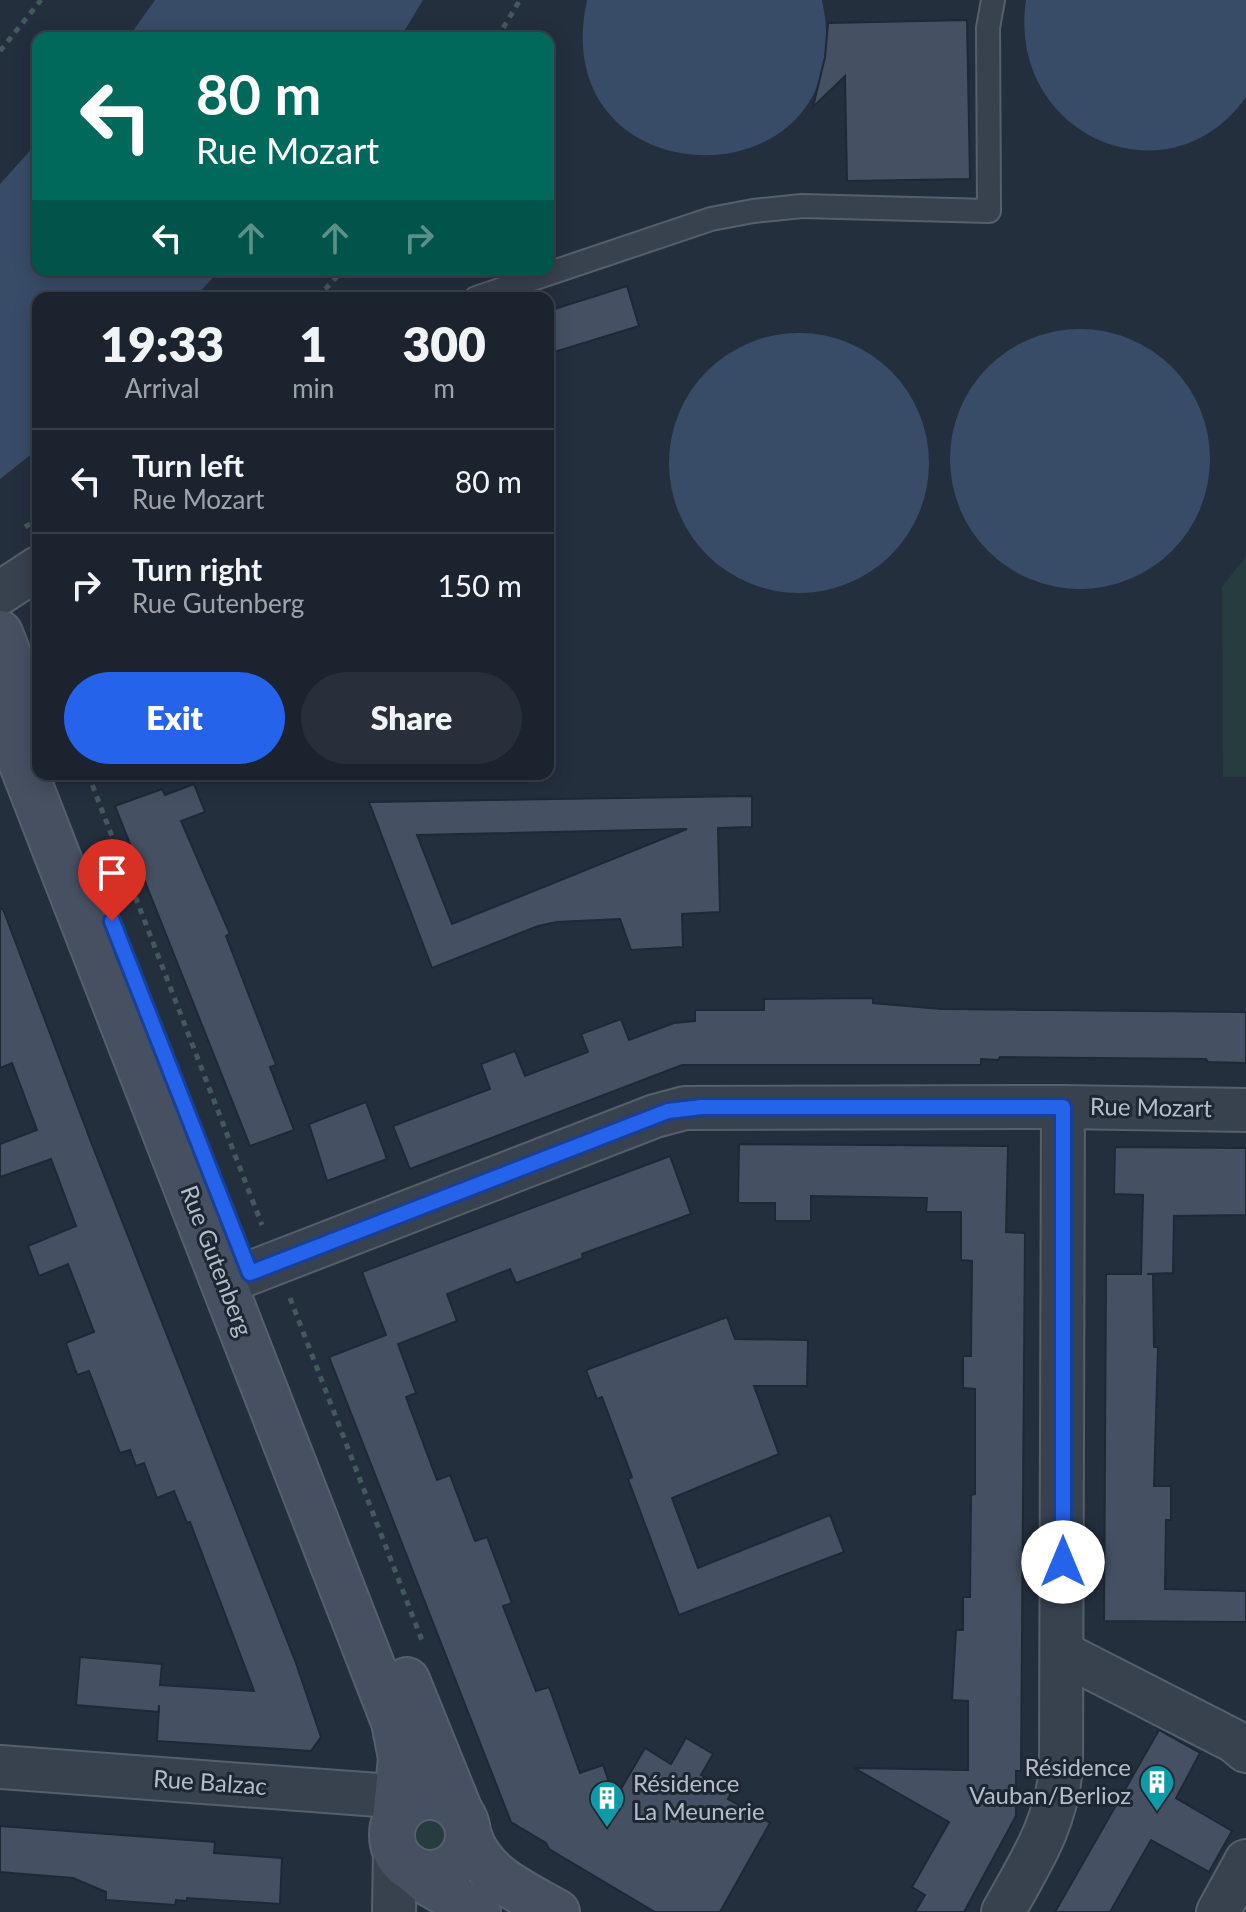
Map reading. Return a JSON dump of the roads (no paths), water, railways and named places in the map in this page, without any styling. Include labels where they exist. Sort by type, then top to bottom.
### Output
[{"type":"street","points":[[0,593],[32,572]]},
{"type":"street","points":[[0,633],[32,716]]},
{"type":"street","name":"Rue Gutenberg","points":[[0,708],[434,1752],[423,1845]]},
{"type":"street","name":"Rue Gutenberg","points":[[56,780],[394,1722],[423,1845]]},
{"type":"street","name":"Rue Mozart","points":[[237,1278],[668,1111],[702,1107],[1246,1110]]},
{"type":"street","points":[[1003,1912],[1054,1812],[1062,1746],[1063,1107]]},
{"type":"street","points":[[1062,1653],[1234,1741],[1246,1751]]},
{"type":"street","name":"Rue Balzac","points":[[0,1767],[423,1845]]},
{"type":"street","points":[[394,1912],[423,1845]]},
{"type":"street","points":[[423,1845],[478,1912]]},
{"type":"street","points":[[423,1845],[480,1861],[491,1873],[557,1912]]},
{"type":"street","points":[[1218,1912],[1246,1861]]},
{"type":"lane","points":[[554,272],[711,219],[753,211],[802,206],[989,211],[988,28],[993,0]]},
{"type":"lane","points":[[494,292],[541,276]]},
{"type":"water","points":[[155,0],[423,0],[404,32],[132,32]]},
{"type":"water","points":[[587,0],[822,0],[823,68],[798,117],[756,146],[704,155],[653,145],[611,116],[586,68]]},
{"type":"water","points":[[1026,0],[1246,0],[1246,97],[1214,130],[1176,147],[1137,150],[1100,140],[1067,119],[1041,88],[1027,48]]},
{"type":"water","points":[[32,149],[32,276],[214,276],[200,292],[32,292],[32,454],[0,479],[0,184]]},
{"type":"water","points":[[1080,329],[1130,339],[1172,367],[1200,409],[1210,459],[1200,509],[1172,551],[1130,579],[1080,589],[1030,579],[988,551],[960,509],[950,459],[960,409],[988,367],[1030,339]]},
{"type":"water","points":[[799,333],[849,343],[891,371],[919,413],[929,463],[919,513],[891,555],[849,583],[799,593],[749,583],[707,555],[679,513],[669,463],[679,413],[707,371],[749,343]]},
{"type":"place","name":"Résidence Vauban/Berlioz","points":[[1157,1813]]},
{"type":"place","name":"Résidence La Meunerie","points":[[607,1829]]}]
